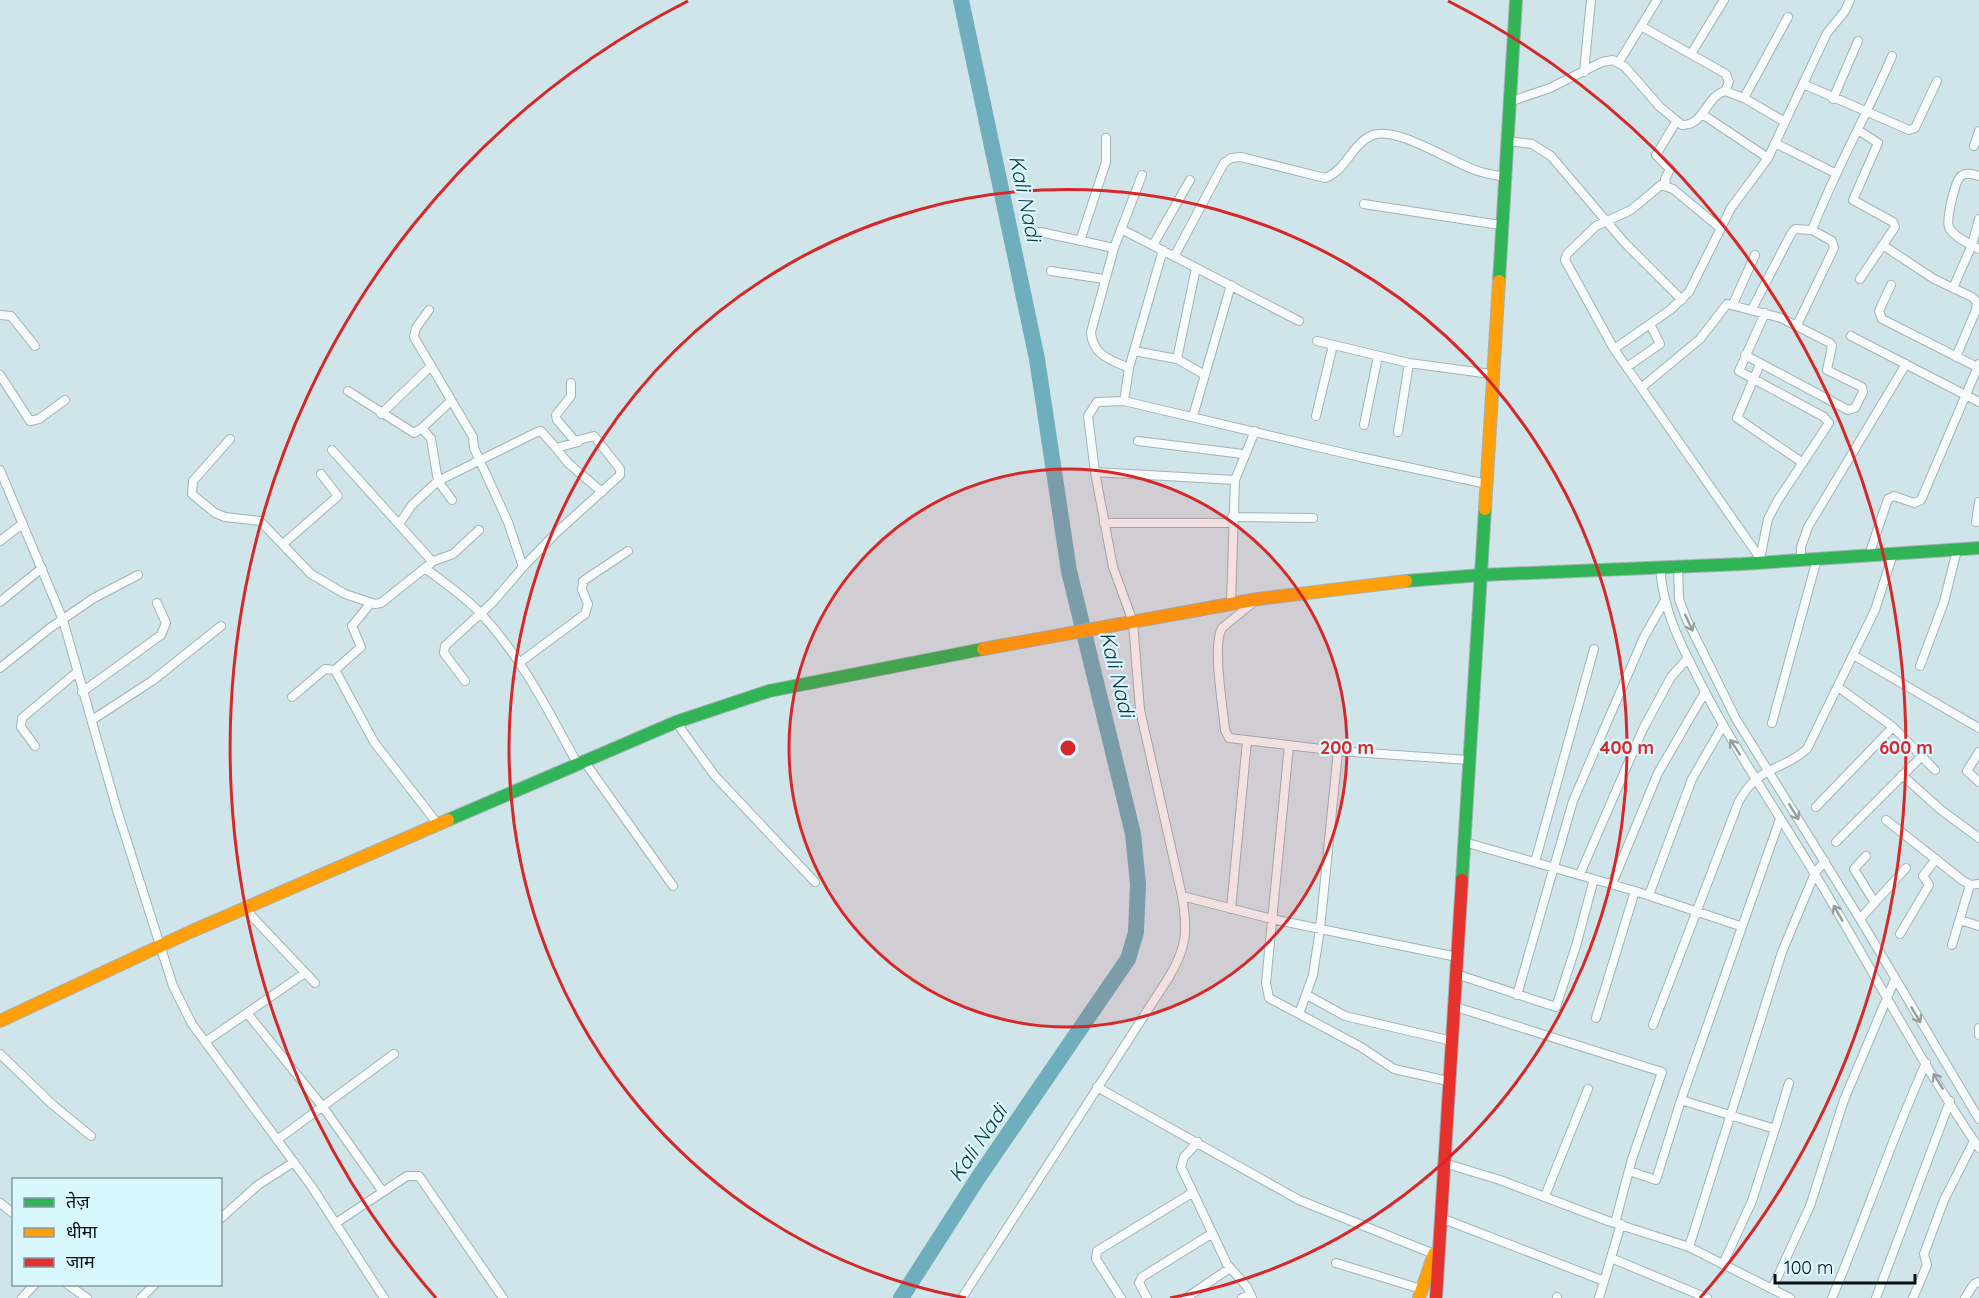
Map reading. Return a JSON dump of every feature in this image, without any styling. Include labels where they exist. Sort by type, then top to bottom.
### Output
[{"type":"main road","points":[[1436,1298],[1487,484],[1500,225],[1516,0]]},
{"type":"main road","points":[[0,1022],[160,946],[437,823],[675,722],[769,691],[865,670],[1231,603],[1362,585],[1481,575],[1678,567],[1759,560],[1801,560],[1979,548]]},
{"type":"main road","points":[[1420,1293],[1438,1240]]},
{"type":"street","points":[[1584,72],[1591,0]]},
{"type":"street","points":[[1619,62],[1656,0]]},
{"type":"street","points":[[1691,54],[1724,0]]},
{"type":"street","points":[[1614,349],[1682,300],[1697,280],[1720,228],[1731,208],[1768,158],[1827,33],[1845,11],[1850,0]]},
{"type":"street","points":[[1744,98],[1788,17]]},
{"type":"street","points":[[1509,102],[1550,88],[1602,62],[1619,62],[1676,122],[1689,125],[1702,114],[1718,94],[1725,91],[1729,82],[1726,74],[1641,26]]},
{"type":"street","points":[[1833,99],[1858,41]]},
{"type":"street","points":[[1812,230],[1835,173],[1868,114],[1892,57]]},
{"type":"street","points":[[1803,84],[1868,114],[1913,130],[1936,81]]},
{"type":"street","points":[[1725,91],[1744,98],[1785,122]]},
{"type":"street","points":[[1702,114],[1768,158]]},
{"type":"street","points":[[1676,122],[1656,155],[1670,169],[1665,179],[1666,184],[1720,228]]},
{"type":"street","points":[[1858,130],[1878,143],[1853,200],[1895,225],[1884,246],[1860,279]]},
{"type":"street","points":[[1974,146],[1979,131]]},
{"type":"street","points":[[1175,255],[1224,163],[1231,158],[1241,157],[1325,178],[1342,168],[1361,144],[1372,135],[1385,133],[1400,137],[1478,171],[1505,177]]},
{"type":"street","points":[[1080,241],[1106,162],[1106,138]]},
{"type":"street","points":[[1507,141],[1541,148],[1605,220],[1682,300]]},
{"type":"street","points":[[1776,143],[1835,173]]},
{"type":"street","points":[[1975,247],[1953,233],[1948,221],[1957,182],[1962,175],[1969,173],[1979,176]]},
{"type":"street","points":[[1128,372],[1097,351],[1091,342],[1092,320],[1114,248],[1142,175]]},
{"type":"street","points":[[1153,245],[1190,180]]},
{"type":"street","points":[[1666,184],[1656,187],[1631,210],[1605,220],[1567,254],[1565,260],[1614,349],[1759,560]]},
{"type":"street","points":[[1364,204],[1500,225]]},
{"type":"street","points":[[1953,288],[1975,247],[1979,219]]},
{"type":"street","points":[[1121,229],[1299,321]]},
{"type":"street","points":[[1752,309],[1791,234],[1796,229],[1812,230],[1832,241],[1834,248],[1797,326]]},
{"type":"street","points":[[1041,232],[1114,248]]},
{"type":"street","points":[[1884,246],[1911,266],[1972,297],[1977,302],[1976,310],[1956,357]]},
{"type":"street","points":[[1124,401],[1128,372],[1163,250]]},
{"type":"street","points":[[1733,304],[1755,255]]},
{"type":"street","points":[[1177,359],[1196,268]]},
{"type":"street","points":[[1051,271],[1104,279]]},
{"type":"street","points":[[1193,416],[1231,285]]},
{"type":"street","points":[[1869,555],[1890,496],[1914,503],[1921,500],[1978,367],[1879,315],[1891,285]]},
{"type":"street","points":[[1641,388],[1700,339],[1723,307],[1733,304],[1765,313],[1830,343],[1832,346],[1827,370],[1863,388],[1855,408],[1848,410],[1745,355]]},
{"type":"street","points":[[429,310],[416,328],[414,337],[472,437],[480,461],[508,522],[523,567]]},
{"type":"street","points":[[1759,560],[1768,519],[1827,427],[1828,420],[1739,371],[1765,313]]},
{"type":"street","points":[[0,315],[11,316],[35,346]]},
{"type":"street","points":[[1627,367],[1660,344],[1650,324]]},
{"type":"street","points":[[1851,336],[1979,402]]},
{"type":"street","points":[[1317,340],[1409,363],[1491,375]]},
{"type":"street","points":[[1316,416],[1333,345]]},
{"type":"street","points":[[1134,351],[1177,359],[1206,375]]},
{"type":"street","points":[[1364,425],[1378,356]]},
{"type":"street","points":[[1398,432],[1409,363]]},
{"type":"street","points":[[1761,364],[1737,418],[1803,463]]},
{"type":"street","points":[[1801,560],[1801,547],[1808,527],[1906,364]]},
{"type":"street","points":[[381,414],[431,366]]},
{"type":"street","points":[[0,375],[30,421],[39,419],[65,400]]},
{"type":"street","points":[[571,383],[571,396],[556,418],[578,442]]},
{"type":"street","points":[[348,391],[414,433],[451,401]]},
{"type":"street","points":[[962,1298],[1181,957],[1186,921],[1182,896],[1140,710],[1133,622],[1118,585],[1104,523],[1089,427],[1091,408],[1097,402],[1124,401],[1360,457],[1487,484]]},
{"type":"street","points":[[422,428],[431,439],[438,481],[452,500]]},
{"type":"street","points":[[399,524],[412,505],[438,481],[539,431],[568,463],[602,492]]},
{"type":"street","points":[[1231,603],[1235,480],[1243,454],[1255,431]]},
{"type":"street","points":[[465,681],[444,653],[443,648],[481,614],[523,567],[620,475],[620,469],[594,436],[556,448]]},
{"type":"street","points":[[230,438],[193,481],[192,494],[215,513],[225,517],[260,521],[311,574],[345,594],[371,603],[386,600],[428,565],[453,554],[479,530]]},
{"type":"street","points":[[1138,441],[1243,454]]},
{"type":"street","points":[[332,450],[399,524],[428,565],[481,614],[519,663],[581,762],[673,885]]},
{"type":"street","points":[[0,470],[2,482],[42,568],[63,620],[82,692],[173,986],[192,1024],[294,1162],[384,1298]]},
{"type":"street","points":[[1095,471],[1235,480]]},
{"type":"street","points":[[283,544],[338,496],[321,474]]},
{"type":"street","points":[[1976,522],[1979,502]]},
{"type":"street","points":[[1104,523],[1313,518]]},
{"type":"street","points":[[0,541],[22,524]]},
{"type":"street","points":[[1920,666],[1944,602],[1957,550]]},
{"type":"street","points":[[519,663],[585,614],[588,604],[582,590],[583,581],[628,551]]},
{"type":"street","points":[[1653,1025],[1733,815],[1754,779],[1807,749],[1883,590],[1893,554]]},
{"type":"street","points":[[1772,723],[1816,559]]},
{"type":"street","points":[[1660,567],[1664,602],[1671,624],[1722,727],[1815,873],[1976,1145],[1944,1200],[1924,1254],[1927,1265],[1913,1298]]},
{"type":"street","points":[[1678,567],[1679,598],[1686,618],[1736,719],[1978,1114],[1962,1122]]},
{"type":"street","points":[[0,602],[42,568]]},
{"type":"street","points":[[0,668],[36,637],[94,598],[138,575]]},
{"type":"street","points":[[1258,599],[1222,628],[1217,642],[1226,735],[1229,738],[1338,751],[1469,760]]},
{"type":"street","points":[[1517,995],[1573,801],[1644,637],[1664,602]]},
{"type":"street","points":[[82,692],[161,635],[166,623],[157,603]]},
{"type":"street","points":[[292,697],[325,669],[335,670],[361,647],[352,626],[371,603]]},
{"type":"street","points":[[92,720],[152,681],[220,626]]},
{"type":"street","points":[[1535,861],[1594,649]]},
{"type":"street","points":[[1853,655],[1979,728]]},
{"type":"street","points":[[1580,874],[1623,769],[1643,729],[1671,677],[1688,658]]},
{"type":"street","points":[[335,670],[374,742],[437,823]]},
{"type":"street","points":[[35,746],[21,727],[22,718],[77,672]]},
{"type":"street","points":[[1838,687],[1893,727],[1935,770]]},
{"type":"street","points":[[1612,884],[1658,773],[1705,692]]},
{"type":"street","points":[[675,722],[715,776],[815,882]]},
{"type":"street","points":[[1649,895],[1692,779],[1722,727]]},
{"type":"street","points":[[1815,807],[1893,727]]},
{"type":"street","points":[[1231,909],[1246,741]]},
{"type":"street","points":[[1289,746],[1266,991],[1274,1002],[1361,1047],[1394,1069],[1448,1081]]},
{"type":"street","points":[[1299,1014],[1307,995],[1320,929],[1338,751]]},
{"type":"street","points":[[1979,752],[1967,771],[1979,782]]},
{"type":"street","points":[[1836,842],[1921,757]]},
{"type":"street","points":[[1902,776],[1941,810],[1979,838]]},
{"type":"street","points":[[1629,1171],[1656,1180],[1740,926],[1779,819]]},
{"type":"street","points":[[1886,820],[1936,859],[1975,884],[1952,945]]},
{"type":"street","points":[[1464,842],[1580,874],[1740,926]]},
{"type":"street","points":[[1866,856],[1854,869],[1872,907]]},
{"type":"street","points":[[1900,934],[1929,885],[1923,876],[1936,859]]},
{"type":"street","points":[[1689,1247],[1782,952],[1815,873],[1824,861]]},
{"type":"street","points":[[1860,919],[1906,868]]},
{"type":"street","points":[[1456,974],[1552,1007],[1558,1005],[1594,879]]},
{"type":"street","points":[[1596,1018],[1635,891]]},
{"type":"street","points":[[1182,896],[1272,919],[1457,957]]},
{"type":"street","points":[[244,908],[315,983]]},
{"type":"street","points":[[1960,920],[1979,926]]},
{"type":"street","points":[[205,1042],[305,973]]},
{"type":"street","points":[[1773,1289],[1810,1206],[1830,1137],[1886,996],[1895,979]]},
{"type":"street","points":[[1307,995],[1352,1018],[1452,1041]]},
{"type":"street","points":[[1453,1006],[1662,1072],[1629,1171],[1611,1258],[1599,1298]]},
{"type":"street","points":[[247,1013],[323,1107],[383,1192]]},
{"type":"street","points":[[1979,1028],[1979,1035]]},
{"type":"street","points":[[0,1054],[53,1106],[91,1136]]},
{"type":"street","points":[[277,1140],[394,1054]]},
{"type":"street","points":[[1832,1298],[1860,1231],[1897,1127],[1926,1063]]},
{"type":"street","points":[[1723,1264],[1752,1201],[1789,1083]]},
{"type":"street","points":[[1098,1087],[1299,1200],[1434,1254]]},
{"type":"street","points":[[1545,1196],[1588,1089]]},
{"type":"street","points":[[1681,1100],[1775,1129]]},
{"type":"street","points":[[1875,1298],[1950,1101]]},
{"type":"street","points":[[1198,1142],[1181,1163],[1211,1234],[1248,1297]]},
{"type":"street","points":[[222,1217],[258,1185],[294,1162]]},
{"type":"street","points":[[1444,1163],[1689,1247],[1789,1298]]},
{"type":"street","points":[[336,1223],[407,1176],[419,1176],[503,1298]]},
{"type":"street","points":[[1121,1298],[1099,1264],[1097,1251],[1192,1193]]},
{"type":"street","points":[[0,1203],[12,1212]]},
{"type":"street","points":[[1441,1218],[1604,1281]]},
{"type":"street","points":[[1147,1298],[1139,1283],[1142,1277],[1211,1234]]},
{"type":"street","points":[[1611,1258],[1707,1298]]},
{"type":"street","points":[[1336,1263],[1420,1293]]},
{"type":"street","points":[[1186,1298],[1230,1268]]},
{"type":"street","points":[[1965,1298],[1974,1284],[1979,1282]]},
{"type":"street","points":[[22,1298],[33,1286]]},
{"type":"street","points":[[70,1286],[84,1297]]},
{"type":"street","points":[[141,1298],[152,1286]]},
{"type":"waterway","name":"Kali Nadi","points":[[901,1298],[978,1178],[1128,959],[1136,932],[1138,884],[1133,834],[1069,571],[1037,359],[961,0]]},
{"type":"traffic: fast","points":[[1499,281],[1516,0]]},
{"type":"traffic: fast","points":[[1462,880],[1485,509]]},
{"type":"traffic: fast","points":[[1406,581],[1481,575],[1742,564],[1979,548]]},
{"type":"traffic: fast","points":[[448,820],[676,722],[769,691],[983,649]]},
{"type":"traffic: slow","points":[[1485,509],[1499,281]]},
{"type":"traffic: slow","points":[[983,649],[1258,599],[1406,581]]},
{"type":"traffic: slow","points":[[0,1021],[190,932],[448,820]]},
{"type":"traffic: slow","points":[[1419,1298],[1434,1254]]},
{"type":"traffic: jam","points":[[1436,1298],[1462,880]]}]
